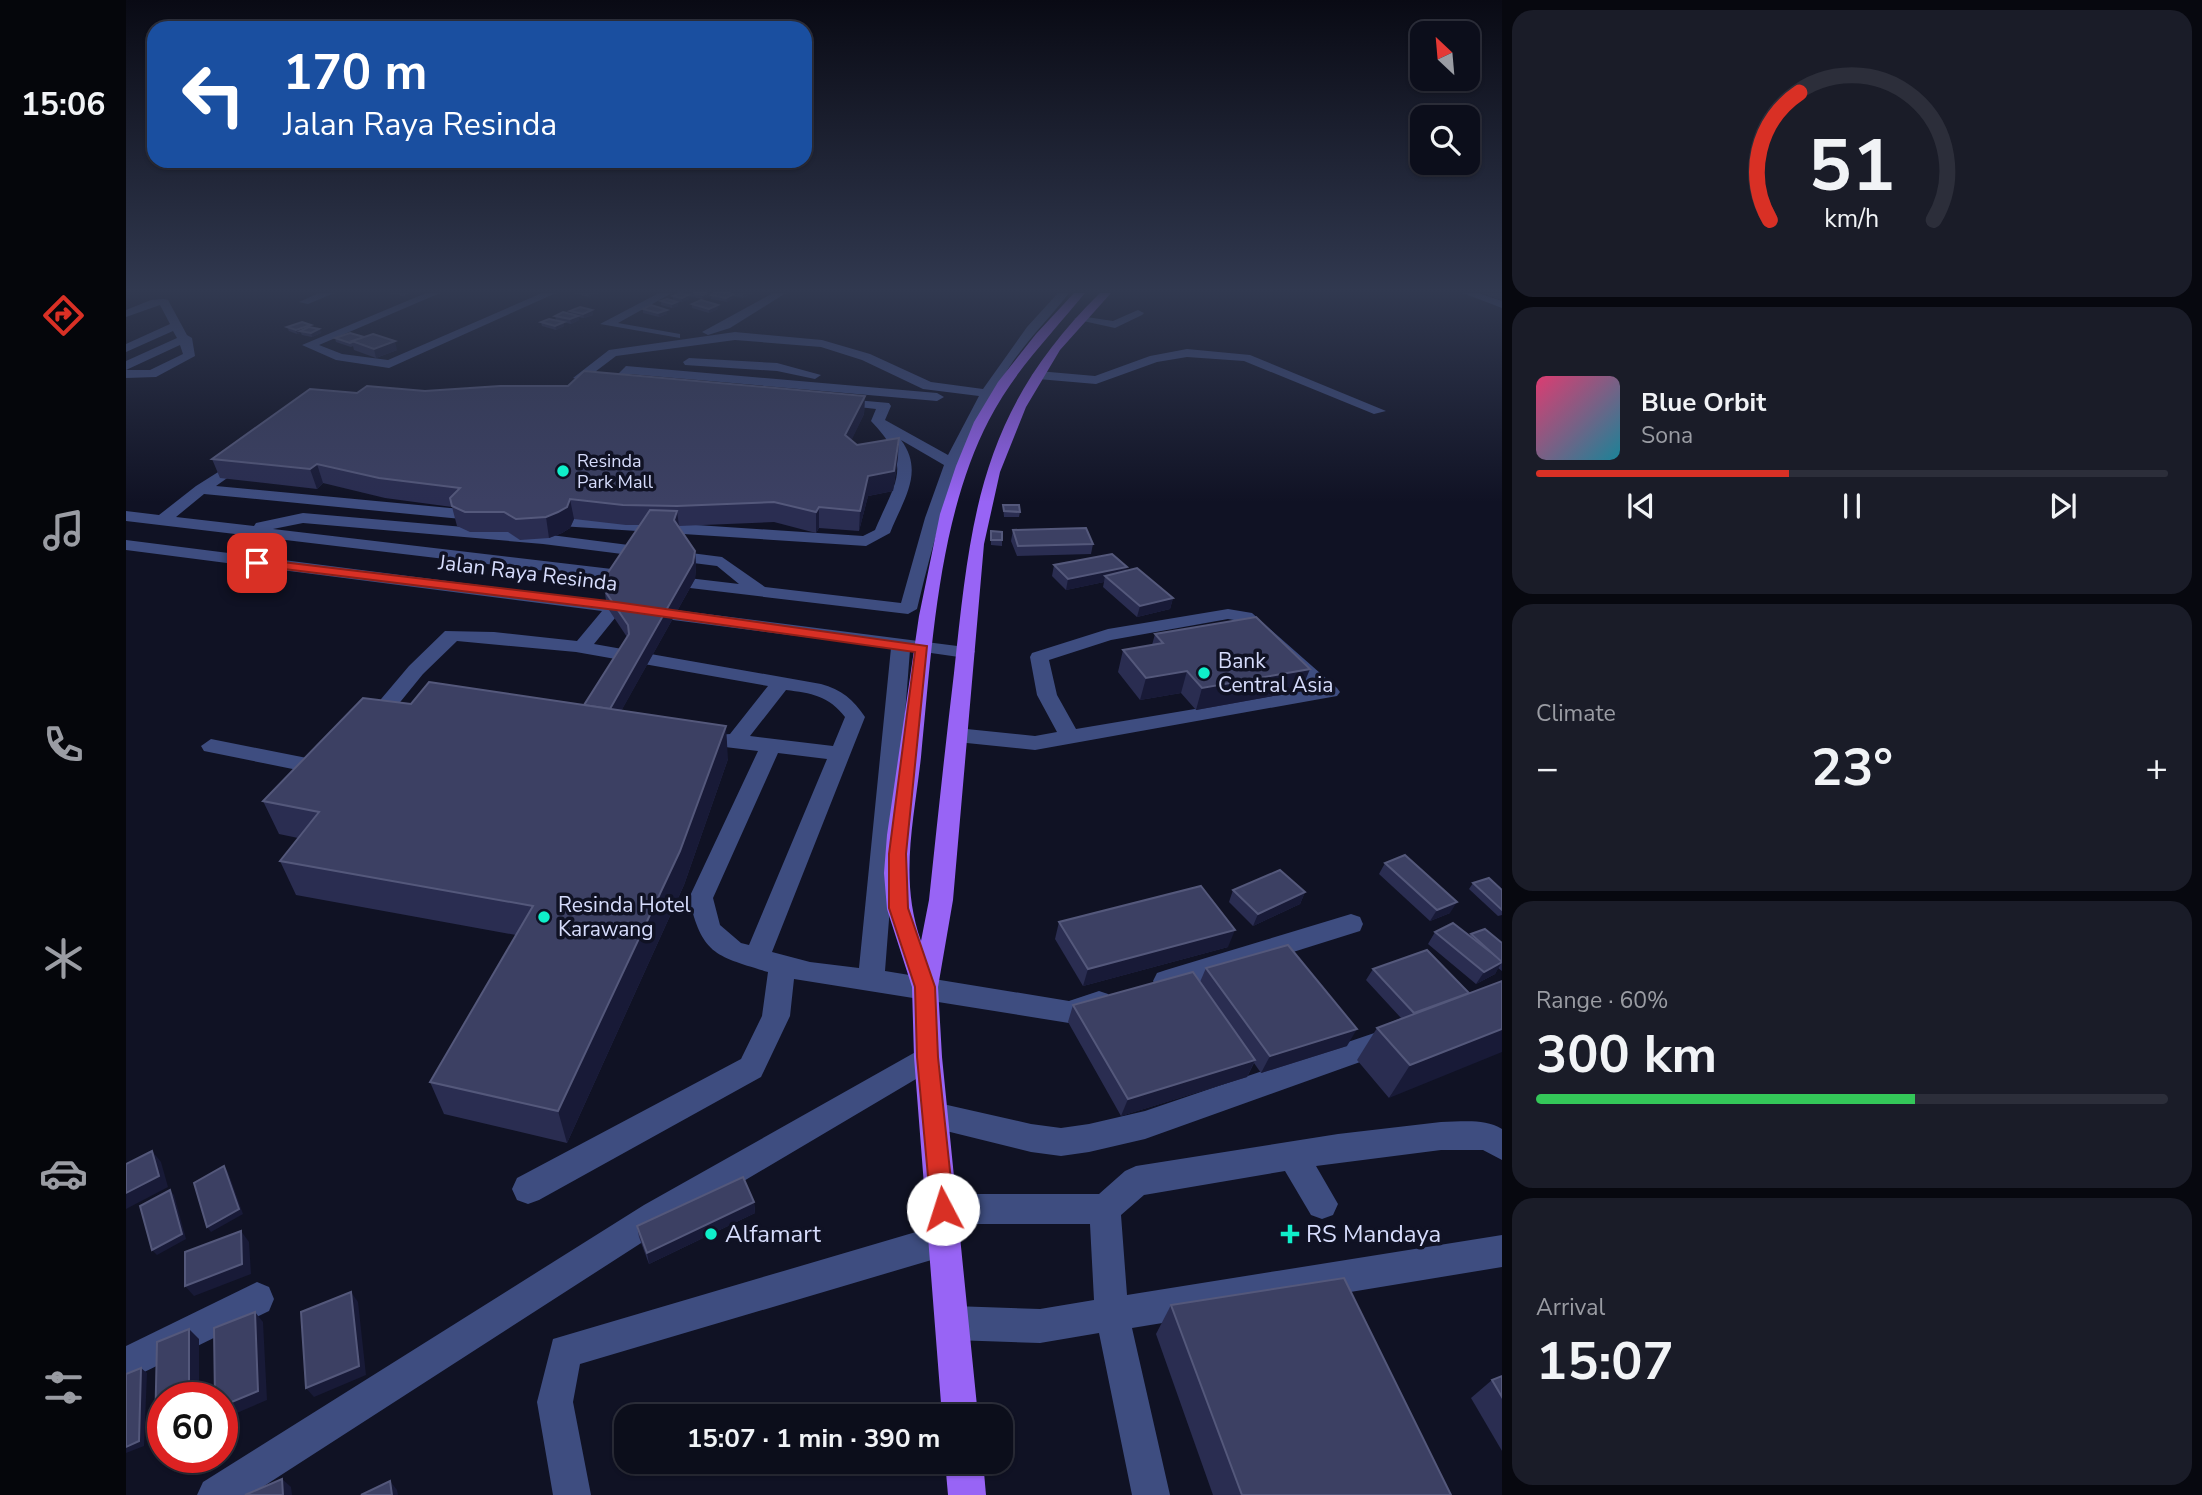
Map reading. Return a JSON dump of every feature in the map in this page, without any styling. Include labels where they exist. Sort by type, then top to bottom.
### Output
[{"type":"main road","points":[[925,987],[898,908],[898,854],[911,647],[962,469],[1004,383],[1020,363]]},
{"type":"main road","points":[[959,1404],[928,1057],[925,987],[941,900],[976,544],[985,492],[995,460],[1018,407],[1047,363]]},
{"type":"main road","points":[[965,1474],[967,1495]]},
{"type":"street","points":[[126,374],[144,376],[175,363]]},
{"type":"street","points":[[600,363],[575,382],[617,382],[884,406]]},
{"type":"street","points":[[617,382],[635,363]]},
{"type":"street","points":[[723,363],[858,389],[986,392]]},
{"type":"street","points":[[782,396],[805,363]]},
{"type":"street","points":[[859,363],[888,379],[890,391],[878,421],[950,462],[986,392],[1006,363]]},
{"type":"street","points":[[878,363],[928,386],[986,392]]},
{"type":"street","points":[[900,363],[927,377],[986,392]]},
{"type":"street","points":[[1038,375],[1096,380],[1144,363]]},
{"type":"street","points":[[1259,363],[1379,411]]},
{"type":"street","points":[[126,367],[157,372]]},
{"type":"street","points":[[626,370],[795,375]]},
{"type":"street","points":[[852,403],[858,389]]},
{"type":"street","points":[[528,519],[866,541],[882,533],[907,471],[905,455],[883,425]]},
{"type":"street","points":[[161,521],[201,489],[254,453]]},
{"type":"street","name":"Jalan Raya Resinda","points":[[126,516],[908,609],[935,504],[950,462]]},
{"type":"street","points":[[201,489],[501,517]]},
{"type":"street","points":[[250,530],[278,521],[303,518],[543,539],[722,562],[761,592]]},
{"type":"street","name":"Jalan Raya Resinda","points":[[126,545],[966,652]]},
{"type":"street","points":[[370,578],[399,550]]},
{"type":"street","points":[[582,647],[616,606]]},
{"type":"street","points":[[957,735],[1020,743],[1070,737],[1330,692],[1246,617],[1228,614],[1108,635],[1040,657],[1047,695],[1070,737]]},
{"type":"street","points":[[358,739],[416,670],[452,635],[497,636],[582,647],[825,689],[843,700],[855,717],[769,963],[776,1016],[751,1068],[528,1189]]},
{"type":"street","points":[[871,980],[911,647]]},
{"type":"street","points":[[416,670],[423,683],[432,688]]},
{"type":"street","points":[[735,741],[781,683]]},
{"type":"street","points":[[699,737],[840,754]]},
{"type":"street","points":[[771,745],[701,898],[709,930],[733,951],[769,963],[1069,1012],[1351,924]]},
{"type":"street","points":[[211,746],[332,770],[340,760]]},
{"type":"street","points":[[934,1115],[1031,1138],[1061,1142],[1089,1138],[1145,1125],[1423,1028]]},
{"type":"street","points":[[216,1495],[655,1216],[928,1057]]},
{"type":"street","points":[[572,1495],[555,1402],[565,1351],[944,1224],[1105,1209],[1136,1181],[1441,1136],[1488,1136],[1502,1146]]},
{"type":"street","points":[[1293,1156],[1322,1204]]},
{"type":"street","points":[[1105,1209],[1112,1315],[1151,1495]]},
{"type":"street","points":[[953,1323],[1040,1326],[1502,1251]]},
{"type":"street","points":[[126,1364],[257,1299]]},
{"type":"building","name":"Resinda Park Mall","points":[[584,371],[865,396],[845,435],[857,445],[899,438],[894,471],[868,476],[860,511],[819,507],[816,512],[774,502],[677,506],[623,505],[570,499],[567,507],[546,517],[516,519],[504,512],[465,512],[452,506],[450,498],[460,488],[379,478],[317,464],[310,469],[212,459],[310,389],[357,393],[367,386],[425,391],[500,386],[568,386]]},
{"type":"building","points":[[1003,505],[1019,505],[1020,512],[1004,511]]},
{"type":"building","points":[[650,510],[677,511],[674,520],[695,551],[693,563],[610,709],[584,705],[629,634],[628,625],[605,591],[603,580]]},
{"type":"building","points":[[1086,528],[1093,544],[1018,546],[1013,530]]},
{"type":"building","points":[[991,531],[1002,532],[1002,540],[991,540]]},
{"type":"building","points":[[1112,554],[1127,567],[1068,579],[1054,565]]},
{"type":"building","points":[[1137,568],[1173,598],[1140,606],[1105,576]]},
{"type":"building","points":[[1256,617],[1310,669],[1202,688],[1187,671],[1146,678],[1123,650],[1163,643],[1155,634]]},
{"type":"building","name":"Resinda Hotel Karawang","points":[[429,682],[726,726],[680,851],[558,1111],[430,1082],[533,906],[280,861],[319,812],[263,801],[363,698],[411,704]]},
{"type":"building","points":[[1405,855],[1457,902],[1437,910],[1385,863]]},
{"type":"building","points":[[1280,870],[1305,892],[1258,914],[1233,890]]},
{"type":"building","points":[[1489,878],[1502,890],[1502,910],[1473,883]]},
{"type":"building","points":[[1201,886],[1235,930],[1088,969],[1059,922]]},
{"type":"building","points":[[1453,923],[1502,962],[1484,972],[1435,932]]},
{"type":"building","points":[[1485,929],[1502,943],[1502,962],[1471,934]]},
{"type":"building","points":[[1288,945],[1357,1029],[1270,1056],[1206,968]]},
{"type":"building","points":[[1427,950],[1469,993],[1414,1013],[1373,969]]},
{"type":"building","points":[[1193,972],[1255,1060],[1128,1099],[1073,1005]]},
{"type":"building","points":[[1502,981],[1502,1029],[1410,1065],[1377,1028]]},
{"type":"building","points":[[152,1151],[159,1176],[126,1193],[126,1164]]},
{"type":"building","points":[[224,1166],[239,1209],[207,1227],[194,1183]]},
{"type":"building","points":[[743,1177],[754,1202],[647,1253],[637,1226]]},
{"type":"building","points":[[170,1190],[182,1234],[152,1250],[140,1206]]},
{"type":"building","points":[[241,1231],[242,1264],[185,1286],[185,1252]]},
{"type":"building","points":[[1344,1278],[1451,1495],[1242,1495],[1171,1305]]},
{"type":"building","points":[[351,1292],[359,1366],[306,1388],[301,1312]]},
{"type":"building","points":[[255,1312],[258,1391],[238,1399],[238,1382],[215,1382],[214,1328]]},
{"type":"building","points":[[189,1329],[189,1382],[156,1382],[157,1342]]},
{"type":"building","points":[[141,1368],[139,1441],[126,1447],[126,1374]]},
{"type":"building","points":[[1502,1376],[1502,1397],[1492,1380]]},
{"type":"building","points":[[282,1479],[283,1495],[245,1495]]},
{"type":"building","points":[[390,1481],[392,1495],[361,1495]]},
{"type":"place","name":"Resinda Park Mall","points":[[563,471]]},
{"type":"place","name":"Bank Central Asia","points":[[1204,673]]},
{"type":"place","name":"Resinda Hotel Karawang","points":[[544,917]]},
{"type":"place","name":"Alfamart","points":[[711,1234]]},
{"type":"place","name":"RS Mandaya","points":[[1290,1234]]},
{"type":"route","points":[[257,563],[616,606],[922,649],[898,854],[898,908],[925,987],[928,1057],[943,1209]]}]
